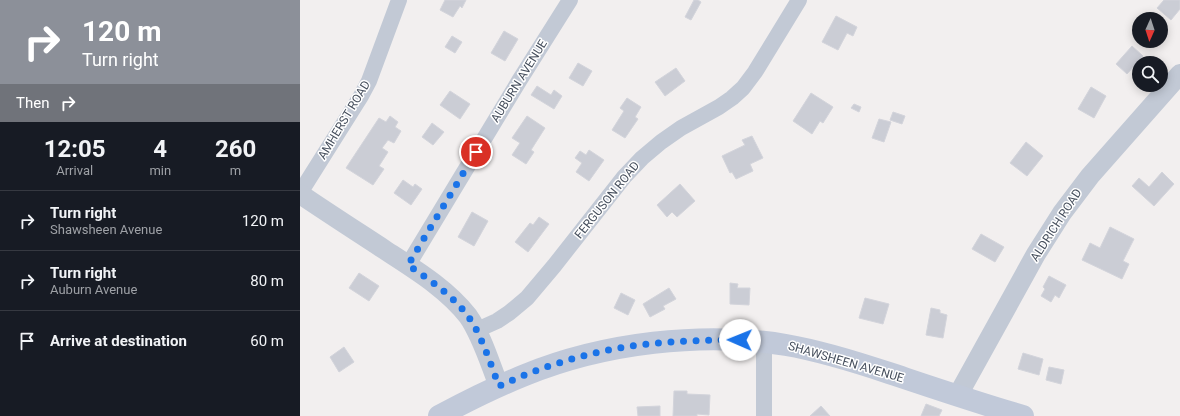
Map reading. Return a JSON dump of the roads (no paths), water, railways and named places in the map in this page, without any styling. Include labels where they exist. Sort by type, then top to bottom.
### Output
[{"type":"main road","name":"SHAWSHEEN AVENUE","points":[[439,416],[473,398],[525,375],[592,354],[638,345],[691,340],[740,340],[787,345],[835,356],[1023,416]]},
{"type":"street","name":"AMHERST ROAD","points":[[300,194],[369,81],[399,0]]},
{"type":"street","name":"AUBURN AVENUE","points":[[408,265],[519,81],[570,0]]},
{"type":"street","name":"FERGUSON ROAD","points":[[477,330],[497,321],[527,298],[624,177],[642,158],[681,128],[732,98],[742,88],[755,72],[799,0]]},
{"type":"street","name":"ALDRICH ROAD","points":[[958,395],[1036,254],[1062,213],[1090,176],[1180,74]]},
{"type":"street","points":[[300,194],[408,265],[456,302],[477,330],[499,386]]},
{"type":"street","points":[[764,342],[764,416]]}]
